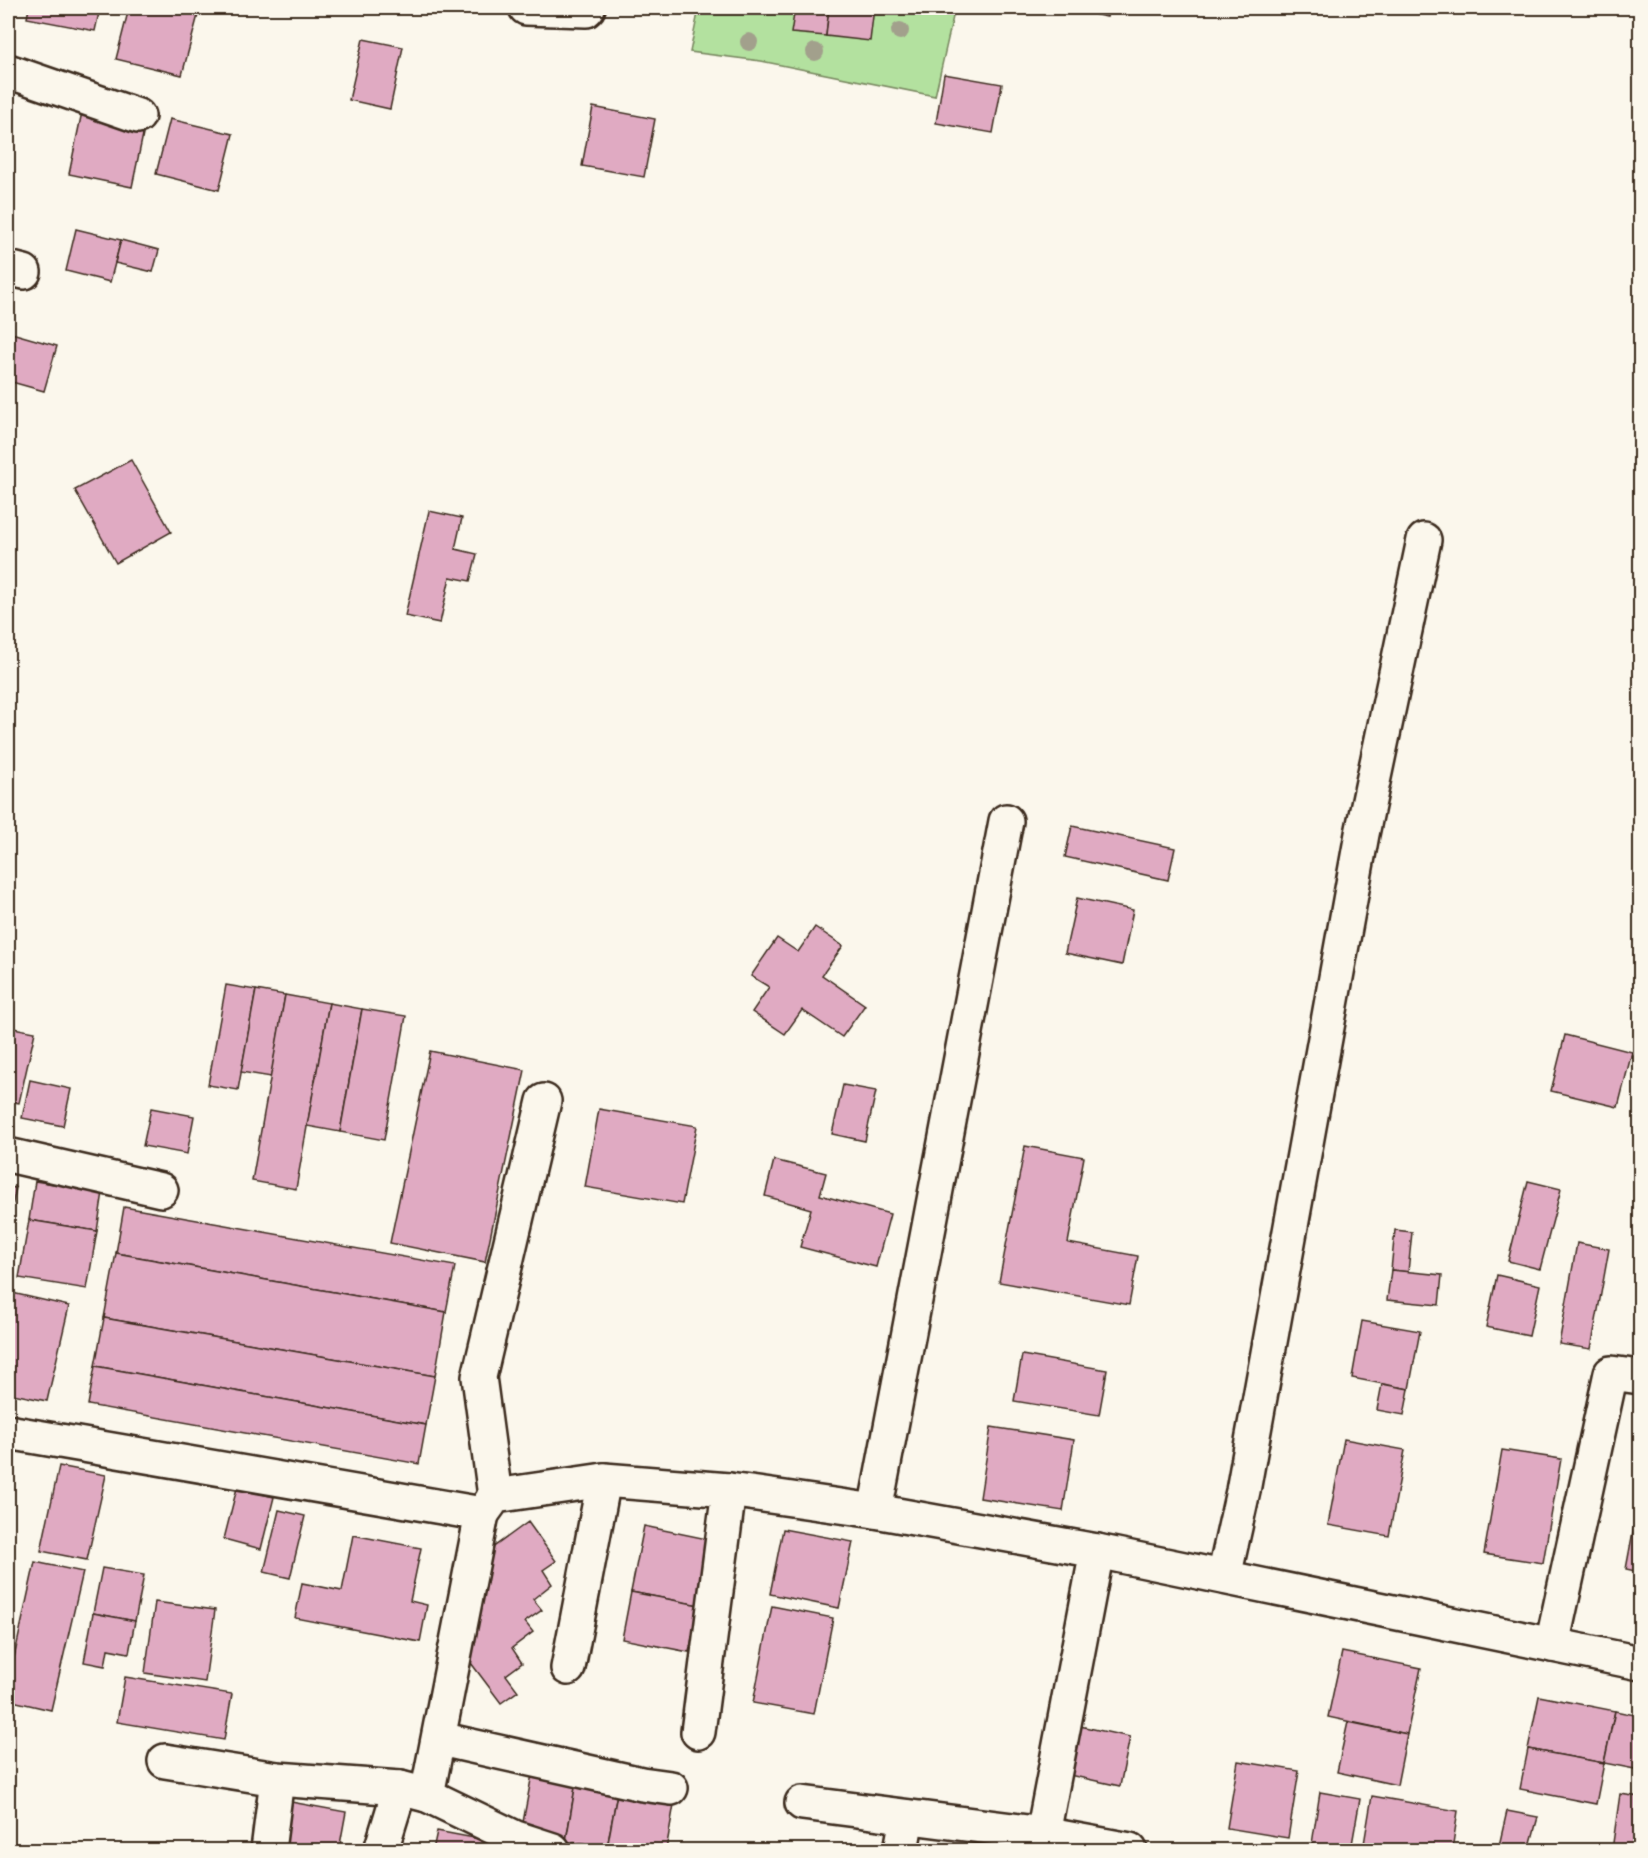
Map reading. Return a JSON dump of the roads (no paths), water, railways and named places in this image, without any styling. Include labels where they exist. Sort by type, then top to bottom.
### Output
[{"type":"street","points":[[526,8],[586,10],[588,8]]},
{"type":"street","points":[[8,70],[138,116]]},
{"type":"street","points":[[1224,1577],[1243,1491],[1362,834],[1424,540]]},
{"type":"street","points":[[875,1510],[1006,821]]},
{"type":"street","points":[[381,1851],[440,1739],[489,1505],[479,1377],[544,1101]]},
{"type":"street","points":[[8,1155],[161,1190]]},
{"type":"street","points":[[1552,1645],[1611,1373],[1641,1377]]},
{"type":"street","points":[[8,1432],[489,1505],[604,1480],[729,1490],[875,1510],[1097,1551],[1641,1663]]},
{"type":"street","points":[[568,1668],[604,1480]]},
{"type":"street","points":[[698,1732],[729,1490]]},
{"type":"street","points":[[1043,1834],[1097,1551]]},
{"type":"street","points":[[440,1739],[642,1784],[672,1788]]},
{"type":"street","points":[[165,1761],[277,1779],[413,1792],[516,1838],[553,1851]]},
{"type":"street","points":[[268,1851],[277,1779]]},
{"type":"street","points":[[802,1803],[1043,1834],[1124,1850]]},
{"type":"street","points":[[901,1851],[907,1817]]}]
